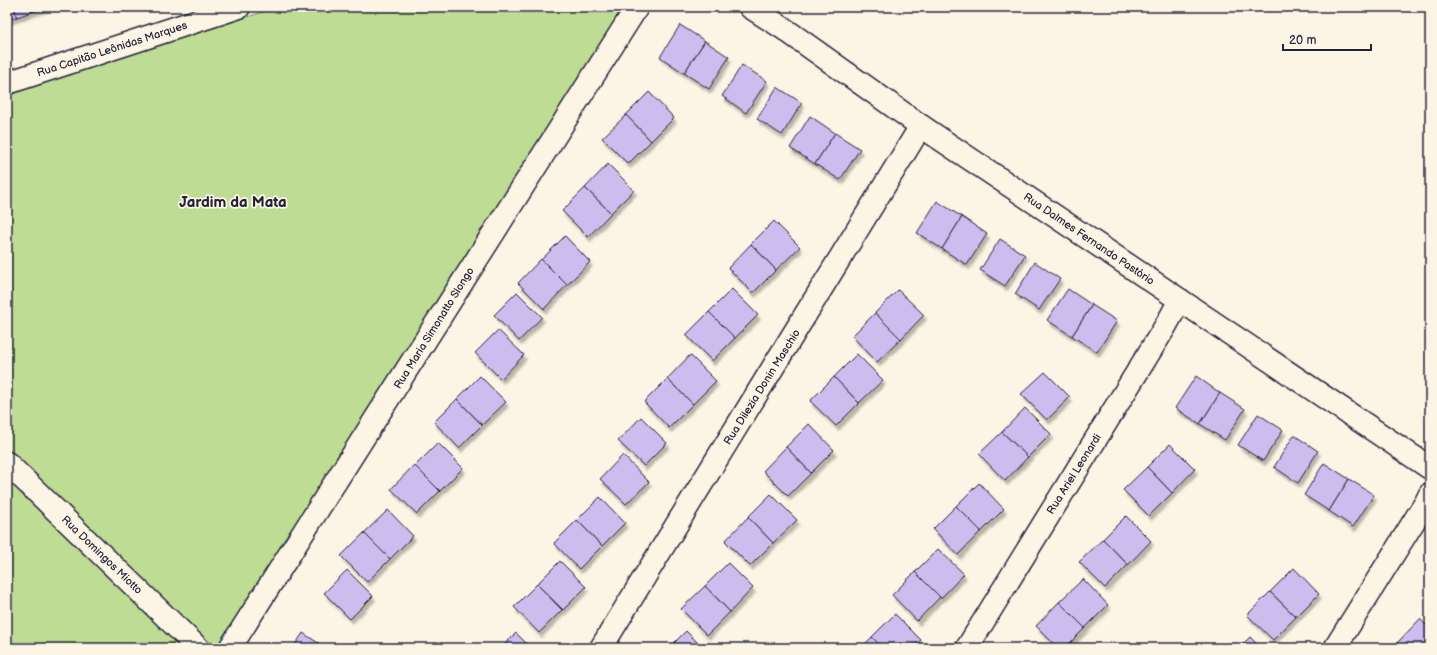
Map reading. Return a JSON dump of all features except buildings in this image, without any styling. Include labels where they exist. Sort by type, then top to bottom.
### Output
[{"type":"street","name":"Rua Capitão Leônidas Marques","points":[[7,83],[239,7]]},
{"type":"street","name":"Rua Maria Simonatto Slongo","points":[[230,648],[637,7]]},
{"type":"street","name":"Rua Dalmes Fernando Pastório","points":[[750,7],[789,32],[922,126],[1430,468]]},
{"type":"street","name":"Rua Dilezia Donin Maschio","points":[[601,648],[922,126]]},
{"type":"street","name":"Rua Ariel Leonardi","points":[[967,648],[1165,327],[1180,300]]},
{"type":"street","name":"Rua Domingos Miotto","points":[[7,463],[198,648]]},
{"type":"street","points":[[1335,648],[1430,494]]},
{"type":"green space","points":[[278,7],[626,7],[219,648],[208,648],[7,451],[7,95]]},
{"type":"green space","points":[[7,466],[194,648],[7,648]]},
{"type":"district","name":"Jardim da Mata","points":[[233,202]]}]
